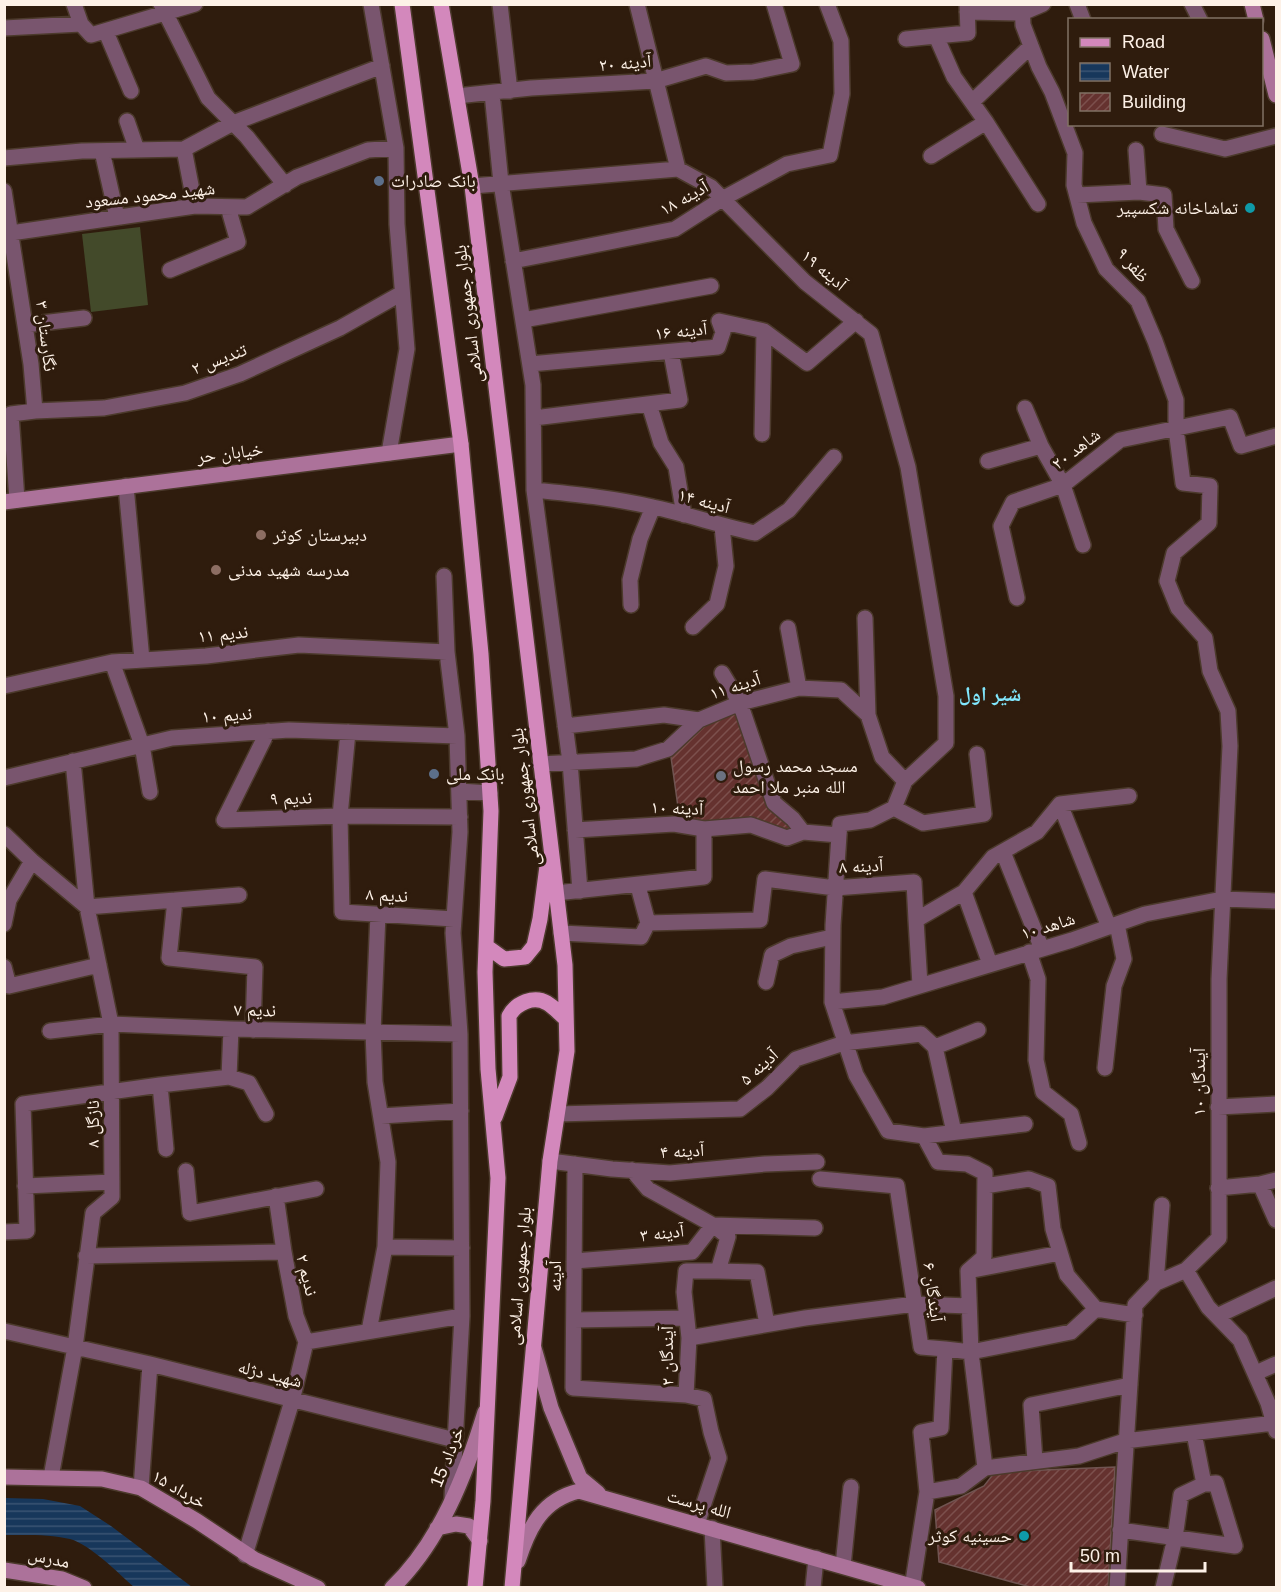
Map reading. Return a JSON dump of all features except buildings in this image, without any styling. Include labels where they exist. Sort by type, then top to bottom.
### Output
[{"type":"main road","name":"بلوار جمهوری اسلامی","points":[[402,4],[461,444],[481,654],[490,793],[486,946],[488,1070],[498,1178],[489,1399],[476,1587]]},
{"type":"main road","name":"بلوار جمهوری اسلامی","points":[[441,4],[472,186],[565,965],[567,1051],[550,1161],[532,1339],[512,1581]]},
{"type":"main road","points":[[486,946],[504,959],[525,957],[534,946],[550,843]]},
{"type":"main road","points":[[493,1122],[510,1077],[509,1016],[513,1009],[522,1002],[540,1000],[548,1003],[566,1019]]},
{"type":"street","points":[[74,4],[81,24],[91,35],[106,32],[163,8],[195,4]]},
{"type":"street","points":[[371,4],[396,148],[397,224],[407,348],[389,453]]},
{"type":"street","points":[[500,4],[510,91]]},
{"type":"street","points":[[472,186],[678,169],[637,4]]},
{"type":"street","name":"آدینه ۲۰","points":[[457,96],[655,81],[706,66],[726,74],[753,72],[792,64],[774,4]]},
{"type":"street","name":"آدینه ۱۸","points":[[513,261],[675,229],[722,199],[787,164],[830,155],[842,94],[842,41],[827,4]]},
{"type":"street","points":[[906,39],[968,33],[967,8],[1022,9],[1043,4]]},
{"type":"street","points":[[1192,4],[1199,18]]},
{"type":"street","points":[[163,8],[208,98],[247,137],[285,184]]},
{"type":"street","name":"ظفر ۹","points":[[1022,9],[1023,25],[1075,153],[1074,185],[1084,224],[1106,269],[1138,301],[1176,400],[1176,429],[1183,483],[1210,486],[1209,523],[1174,553]]},
{"type":"street","points":[[4,28],[81,24]]},
{"type":"street","points":[[106,32],[131,91]]},
{"type":"street","points":[[936,36],[954,78],[986,122],[1038,204]]},
{"type":"street","points":[[1263,43],[1272,83]]},
{"type":"street","points":[[972,102],[1032,46]]},
{"type":"street","points":[[4,158],[102,151],[184,149],[233,123],[382,66]]},
{"type":"street","points":[[387,96],[415,91]]},
{"type":"street","points":[[492,93],[501,183],[533,385],[534,490],[566,726],[580,891]]},
{"type":"street","points":[[127,121],[137,150]]},
{"type":"street","points":[[931,156],[986,122]]},
{"type":"street","points":[[1162,134],[1225,149],[1276,136]]},
{"type":"street","name":"شهید محمود مسعود","points":[[8,234],[195,206],[247,207],[297,177],[368,150],[396,148]]},
{"type":"street","points":[[184,149],[195,206]]},
{"type":"street","points":[[1136,150],[1139,192]]},
{"type":"street","points":[[102,151],[117,217]]},
{"type":"street","name":"آدینه ۱۹","points":[[678,169],[711,187],[805,282],[871,334],[908,467],[946,696],[946,743],[905,781]]},
{"type":"street","name":"نگارستان ۳","points":[[4,191],[8,234],[25,325],[34,411]]},
{"type":"street","points":[[1077,195],[1139,192],[1164,195],[1166,229],[1192,280]]},
{"type":"street","points":[[170,270],[238,242],[228,207]]},
{"type":"street","points":[[523,320],[711,286]]},
{"type":"street","name":"تندیس ۲","points":[[34,411],[104,408],[185,393],[240,374],[340,328],[402,293]]},
{"type":"street","points":[[25,325],[84,318]]},
{"type":"street","name":"آدینه ۱۶","points":[[530,364],[718,347],[723,332],[719,321],[764,331],[807,363],[856,321]]},
{"type":"street","points":[[762,434],[764,331]]},
{"type":"street","points":[[534,418],[680,400],[671,352]]},
{"type":"street","points":[[649,404],[661,443],[676,467],[684,515]]},
{"type":"street","points":[[1024,408],[1041,446],[1063,485],[1083,545]]},
{"type":"street","points":[[10,501],[11,414],[34,411]]},
{"type":"street","name":"شاهد ۲۰","points":[[1017,598],[1001,526],[1014,502],[1063,485],[1120,440],[1230,417],[1241,446],[1276,436]]},
{"type":"street","name":"خیابان حر","points":[[10,501],[461,444]]},
{"type":"street","points":[[988,461],[1041,446]]},
{"type":"street","name":"آدینه ۱۴","points":[[534,490],[653,507],[756,533],[789,510],[834,457]]},
{"type":"street","points":[[126,486],[142,660]]},
{"type":"street","points":[[631,605],[630,580],[640,539],[653,507]]},
{"type":"street","points":[[693,627],[717,604],[726,566],[722,526]]},
{"type":"street","name":"آیندگان ۱۰","points":[[1117,1587],[1135,1305],[1156,1283],[1186,1270],[1219,1238],[1219,979],[1230,746],[1228,711],[1210,671],[1205,638],[1178,608],[1167,581],[1174,553]]},
{"type":"street","points":[[444,576],[447,652],[457,736],[460,817],[453,933],[460,1034],[462,1316],[452,1499]]},
{"type":"street","points":[[865,618],[868,715]]},
{"type":"street","points":[[788,628],[799,688]]},
{"type":"street","name":"ندیم ۱۱","points":[[4,686],[112,662],[206,656],[299,645],[447,652]]},
{"type":"street","points":[[112,662],[141,746],[150,792]]},
{"type":"street","points":[[722,673],[740,703],[774,803],[793,819],[803,832]]},
{"type":"street","name":"آدینه ۱۱","points":[[540,764],[636,759],[668,749],[699,720],[740,703],[799,688],[841,690],[868,715],[882,757],[905,781]]},
{"type":"street","points":[[566,726],[664,715],[699,720]]},
{"type":"street","name":"ندیم ۱۰","points":[[4,778],[172,738],[289,730],[457,736]]},
{"type":"street","name":"ندیم ۹","points":[[268,731],[224,820],[340,816],[460,817]]},
{"type":"street","points":[[340,816],[348,732]]},
{"type":"street","points":[[894,808],[923,823],[984,814],[977,754]]},
{"type":"street","name":"نازگل ۸","points":[[51,1477],[75,1347],[93,1213],[112,1197],[111,1024],[87,907],[73,761]]},
{"type":"street","points":[[905,781],[894,808],[870,820],[840,824],[832,937],[832,1002],[844,1043],[856,1075],[888,1131],[924,1136],[1025,1124]]},
{"type":"street","points":[[459,791],[490,793]]},
{"type":"street","points":[[920,985],[916,920],[964,892],[993,857],[1037,832],[1060,804],[1129,796]]},
{"type":"street","points":[[1060,804],[1113,925],[1124,959],[1114,986],[1105,1068]]},
{"type":"street","name":"ندیم ۸","points":[[340,816],[342,912],[454,918]]},
{"type":"street","name":"آدینه ۱۰","points":[[575,830],[674,824],[704,829],[751,825],[787,838],[803,832],[839,835]]},
{"type":"street","points":[[556,893],[704,878],[704,829]]},
{"type":"street","points":[[4,834],[87,907],[239,895]]},
{"type":"street","points":[[1003,852],[1035,951],[1038,979],[1035,1060],[1043,1092],[1071,1114],[1079,1143]]},
{"type":"street","points":[[4,924],[9,900],[32,861]]},
{"type":"street","name":"آدینه ۸","points":[[648,923],[760,920],[765,879],[835,888],[914,882],[916,920]]},
{"type":"street","points":[[561,933],[641,937],[648,923],[638,886]]},
{"type":"street","points":[[964,892],[990,964]]},
{"type":"street","name":"شاهد ۱۰","points":[[832,1002],[883,997],[1035,951],[1145,914],[1222,899],[1276,902]]},
{"type":"street","points":[[175,900],[169,958],[255,967],[253,1030]]},
{"type":"street","points":[[369,1331],[385,1247],[388,1162],[375,1082],[373,1032],[378,914]]},
{"type":"street","points":[[766,982],[772,955],[791,946],[832,937]]},
{"type":"street","points":[[4,967],[9,986],[99,966]]},
{"type":"street","name":"ندیم ۷","points":[[50,1031],[111,1024],[253,1030],[460,1034]]},
{"type":"street","points":[[229,1077],[231,1029]]},
{"type":"street","points":[[954,1132],[934,1047],[978,1030]]},
{"type":"street","name":"آدینه ۵","points":[[557,1114],[740,1109],[767,1088],[796,1059],[844,1043],[921,1034],[934,1047]]},
{"type":"street","points":[[4,1232],[27,1231],[23,1104],[229,1077],[249,1083],[266,1114]]},
{"type":"street","points":[[160,1085],[166,1149]]},
{"type":"street","points":[[1218,1107],[1276,1104]]},
{"type":"street","points":[[381,1116],[461,1111]]},
{"type":"street","points":[[924,1136],[938,1162],[967,1164],[985,1173],[984,1257],[968,1271]]},
{"type":"street","name":"آدینه ۴","points":[[550,1161],[670,1173],[765,1164],[817,1162]]},
{"type":"street","name":"آدینه","points":[[575,1164],[573,1388],[686,1395]]},
{"type":"street","points":[[632,1170],[648,1189],[713,1225],[728,1237],[718,1271]]},
{"type":"street","points":[[186,1172],[190,1213],[316,1189]]},
{"type":"street","name":"آیندگان ۶","points":[[820,1179],[897,1186],[921,1347],[945,1349]]},
{"type":"street","points":[[985,1186],[1029,1179],[1048,1186],[1053,1229],[1067,1275],[1096,1309],[1135,1315]]},
{"type":"street","points":[[1218,1188],[1276,1180]]},
{"type":"street","points":[[25,1186],[112,1182]]},
{"type":"street","points":[[1260,1184],[1276,1220]]},
{"type":"street","points":[[276,1196],[284,1252]]},
{"type":"street","points":[[1156,1283],[1162,1205]]},
{"type":"street","points":[[713,1225],[815,1228]]},
{"type":"street","name":"آدینه ۳","points":[[574,1261],[692,1252],[713,1225]]},
{"type":"street","points":[[385,1247],[462,1248]]},
{"type":"street","name":"ندیم ۲","points":[[86,1256],[284,1252],[296,1316],[306,1342]]},
{"type":"street","points":[[968,1271],[1060,1253]]},
{"type":"street","points":[[927,1492],[961,1486],[985,1468],[1079,1456],[1125,1441],[1275,1427],[1272,1402],[1240,1340],[1208,1307],[1186,1270]]},
{"type":"street","name":"آیندگان ۲","points":[[697,1524],[719,1458],[704,1399],[686,1395],[688,1338],[684,1292],[686,1271],[757,1272],[767,1324]]},
{"type":"street","points":[[968,1271],[971,1352],[985,1468]]},
{"type":"street","points":[[1217,1316],[1276,1288]]},
{"type":"street","points":[[688,1338],[805,1318],[915,1304],[969,1306]]},
{"type":"street","points":[[914,1587],[927,1492],[921,1432],[941,1428],[945,1349],[971,1352],[1071,1332],[1096,1309]]},
{"type":"street","points":[[245,1555],[292,1401],[306,1342],[462,1316]]},
{"type":"street","points":[[574,1320],[686,1318]]},
{"type":"street","points":[[4,1344],[5,1331]]},
{"type":"street","name":"شهید دژله","points":[[5,1331],[150,1364],[455,1440]]},
{"type":"street","points":[[532,1339],[551,1408],[580,1478],[602,1497]]},
{"type":"street","points":[[141,1488],[150,1364]]},
{"type":"street","points":[[1256,1373],[1276,1364]]},
{"type":"street","points":[[1035,1461],[1031,1404],[1130,1385]]},
{"type":"street","name":"15 خرداد","points":[[436,1528],[472,1455],[489,1399]]},
{"type":"street","points":[[1194,1433],[1204,1484]]},
{"type":"street","name":"۱۵ خرداد","points":[[4,1477],[102,1479],[141,1488],[197,1521],[245,1555],[318,1587]]},
{"type":"street","points":[[1120,1530],[1175,1538],[1235,1546],[1216,1483],[1204,1484],[1181,1495],[1175,1538],[1163,1587]]},
{"type":"street","points":[[843,1566],[851,1487]]},
{"type":"street","name":"الله پرست","points":[[512,1581],[527,1535],[535,1520],[547,1506],[565,1494],[579,1491],[914,1587]]},
{"type":"street","points":[[392,1587],[421,1554],[436,1528],[456,1524],[469,1526],[480,1541]]},
{"type":"street","points":[[712,1528],[715,1587]]},
{"type":"street","points":[[813,1587],[816,1558]]},
{"type":"street","name":"مدرس","points":[[4,1570],[84,1587]]},
{"type":"green space","points":[[140,227],[148,305],[91,312],[82,234]]},
{"type":"water","points":[[5,1498],[43,1499],[80,1506],[111,1526],[192,1587],[134,1587],[104,1560],[78,1542],[54,1536],[5,1535]]},
{"type":"place","name":"بانک صادرات","points":[[379,181]]},
{"type":"place","name":"تماشاخانه شکسپیر","points":[[1250,208]]},
{"type":"place","name":"دبیرستان کوثر","points":[[261,535]]},
{"type":"place","name":"مدرسه شهید مدنی","points":[[216,570]]},
{"type":"place","name":"بانک ملی","points":[[434,774]]},
{"type":"place","name":"مسجد محمد رسول الله منبر ملا احمد","points":[[721,776]]},
{"type":"place","name":"حسینیه کوثر","points":[[1024,1536]]},
{"type":"district","name":"شیر اول","points":[[990,694]]}]
